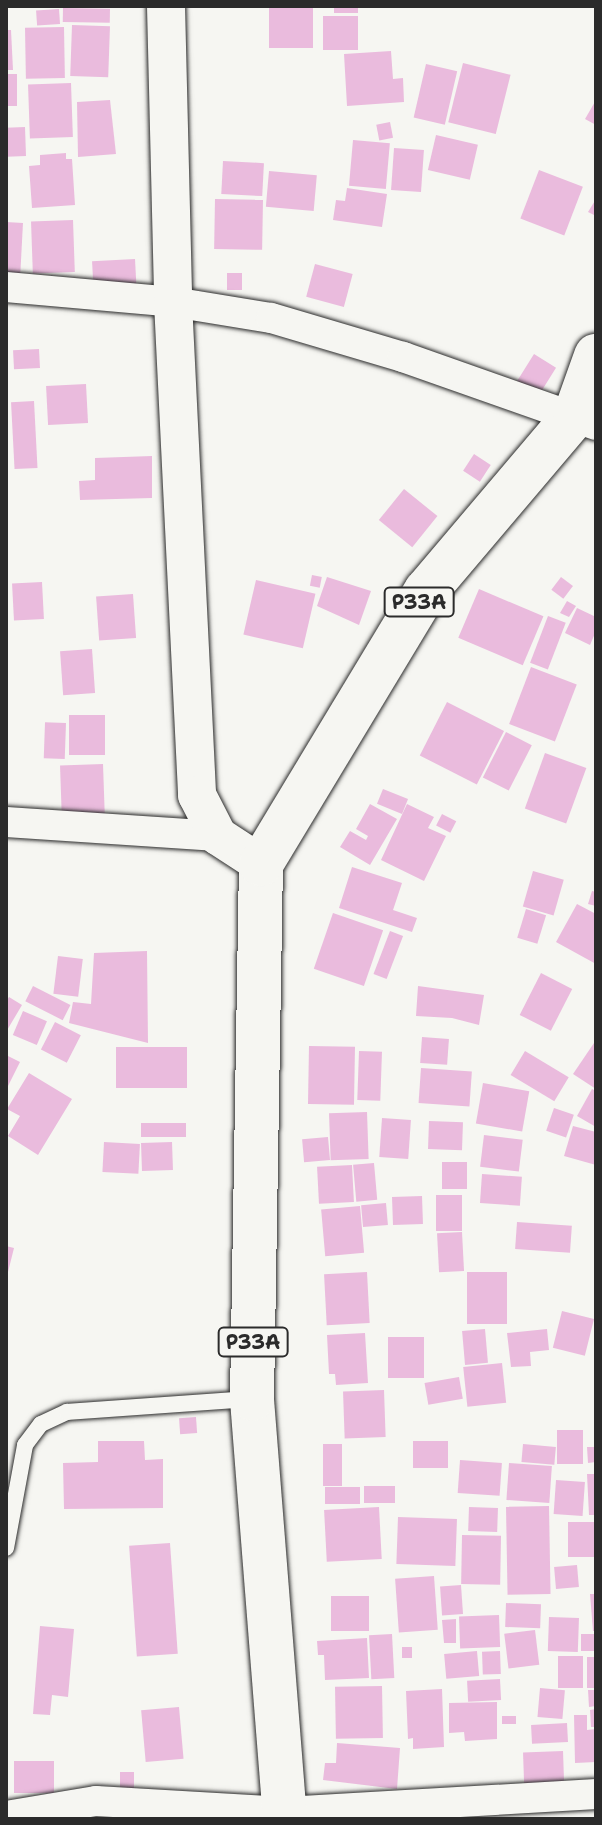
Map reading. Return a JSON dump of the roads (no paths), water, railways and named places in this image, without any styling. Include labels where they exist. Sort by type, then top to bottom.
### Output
[{"type":"main road","name":"P33A","points":[[285,1815],[252,1399],[261,864],[426,591],[586,420],[596,356]]},
{"type":"street","points":[[166,6],[173,302],[197,795],[218,836]]},
{"type":"street","points":[[6,287],[173,302],[271,318],[586,420]]},
{"type":"street","points":[[6,822],[218,836],[261,864]]},
{"type":"street","points":[[6,1816],[96,1801],[285,1815],[596,1794]]},
{"type":"lane","points":[[6,1548],[25,1445],[41,1424],[67,1412],[252,1399]]}]
